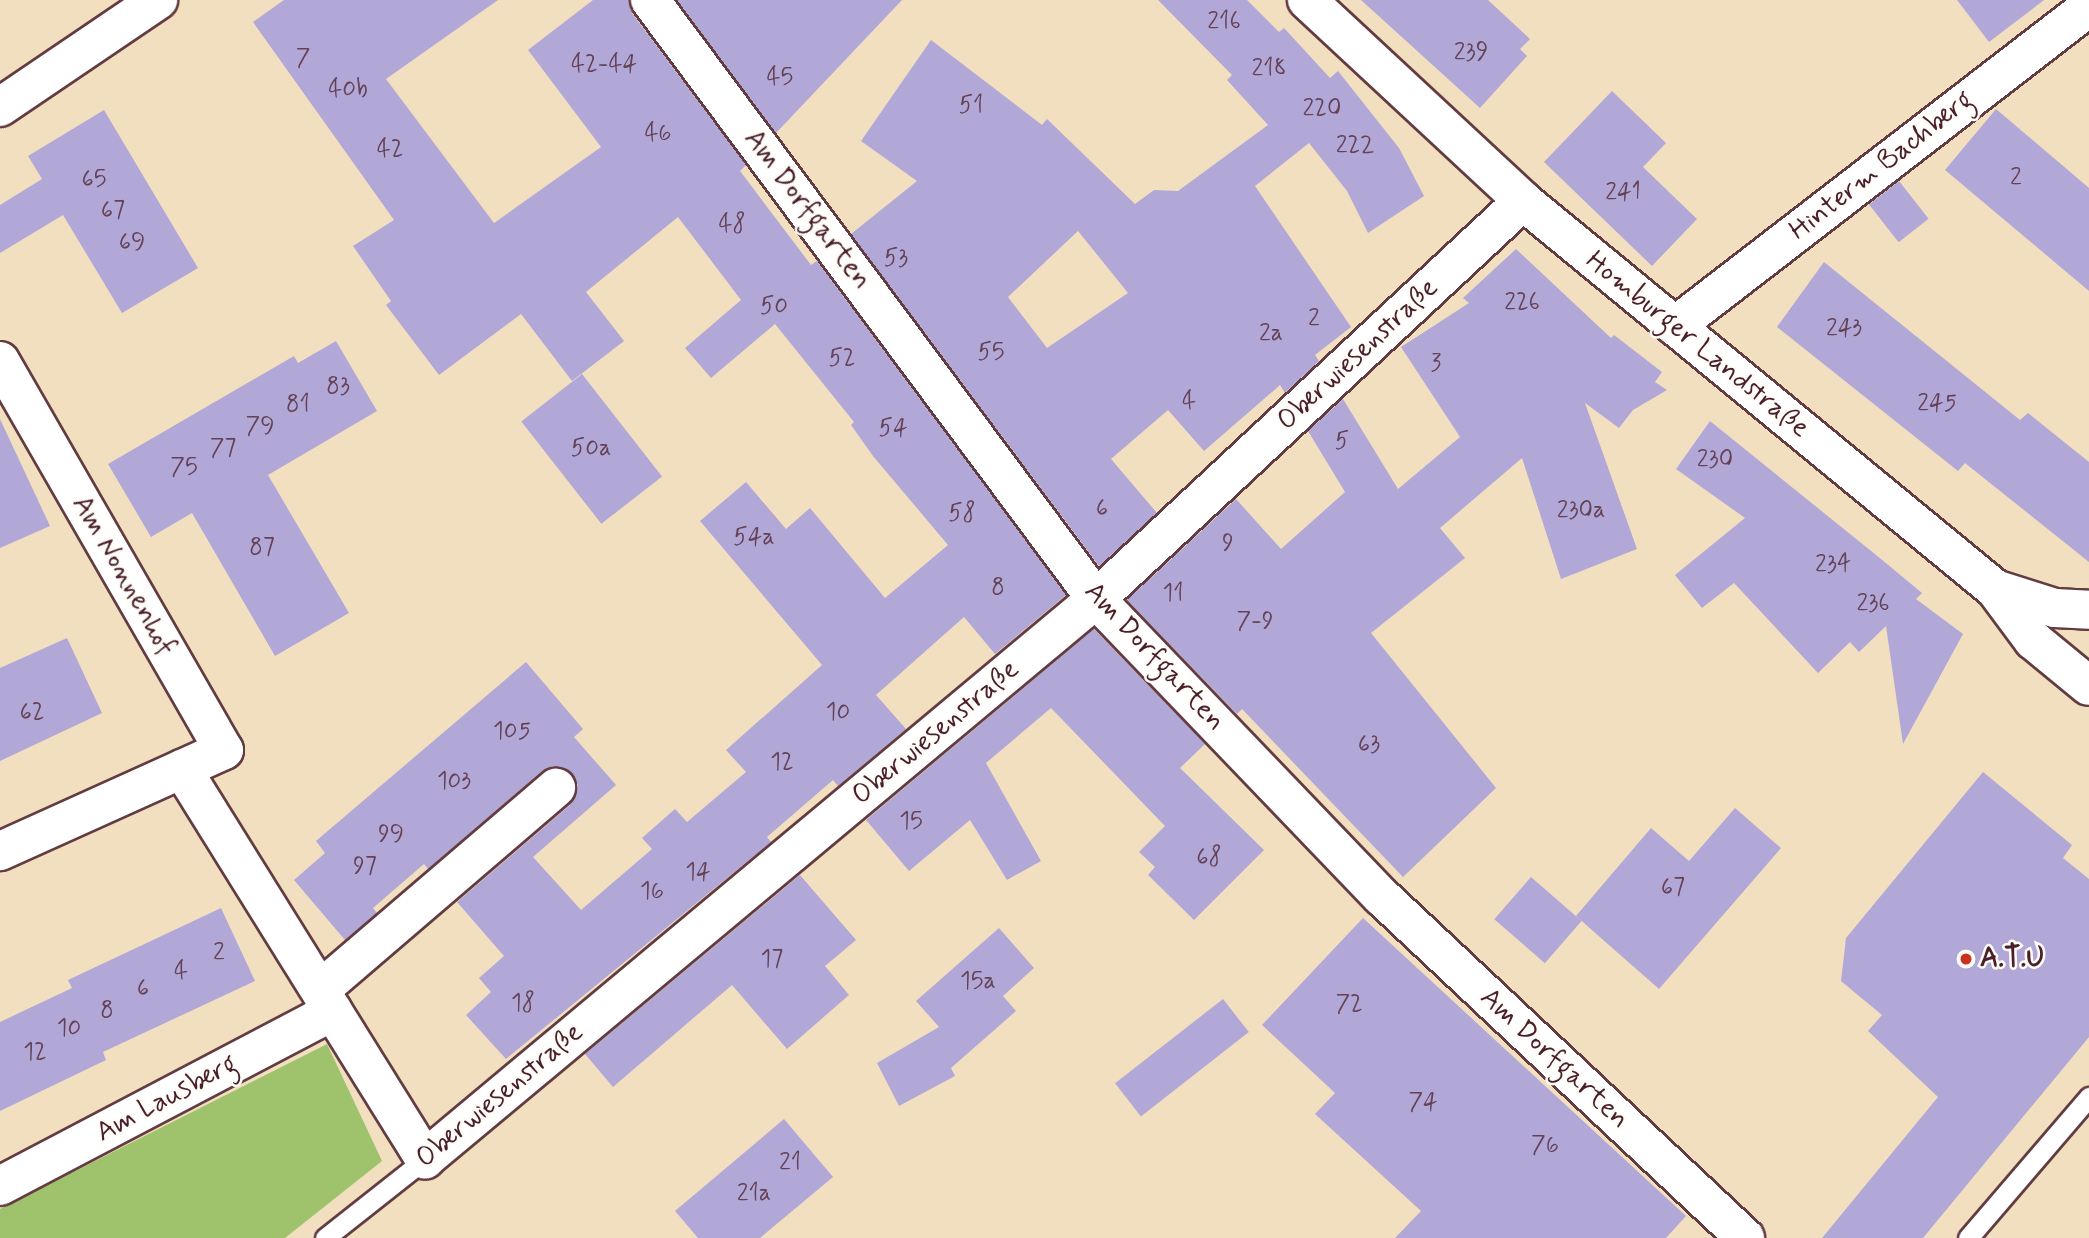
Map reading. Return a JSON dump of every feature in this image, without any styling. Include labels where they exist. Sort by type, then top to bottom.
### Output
[{"type":"street","points":[[0,107],[158,0]]},
{"type":"street","name":"Am Dorfgarten","points":[[650,0],[1096,599],[1382,897],[1745,1238]]},
{"type":"street","name":"Homburger Landstraße","points":[[1307,0],[1523,201],[1994,589],[2033,640],[2089,686]]},
{"type":"street","name":"Hinterm Bachberg","points":[[1675,326],[2089,7]]},
{"type":"street","name":"Oberwiesenstraße","points":[[425,1159],[1096,599],[1523,201]]},
{"type":"street","name":"Am Nonnenhof","points":[[0,361],[224,750],[0,852]]},
{"type":"street","points":[[1994,589],[2055,608],[2089,610]]},
{"type":"street","points":[[181,769],[425,1159]]},
{"type":"street","points":[[327,1001],[556,788]]},
{"type":"street","name":"Am Lausberg","points":[[0,1186],[327,1001]]},
{"type":"lane","points":[[1968,1238],[2089,1097]]},
{"type":"lane","name":"Oberwiesenstraße","points":[[325,1238],[425,1159]]},
{"type":"green space","points":[[327,1044],[382,1161],[285,1238],[0,1238],[0,1209]]},
{"type":"building","points":[[284,0],[498,0],[386,79],[494,223],[601,147],[528,50],[593,0],[629,0],[632,13],[746,165],[740,171],[811,265],[817,261],[1066,595],[995,654],[964,617],[876,695],[906,729],[838,786],[833,780],[767,837],[771,842],[506,1059],[466,1015],[491,992],[479,978],[504,956],[457,902],[570,805],[578,785],[572,773],[553,766],[542,771],[428,869],[424,864],[373,908],[377,913],[345,940],[294,880],[325,853],[316,841],[526,662],[583,729],[574,737],[616,785],[533,857],[581,910],[652,849],[642,838],[675,809],[687,822],[746,772],[726,750],[822,665],[700,521],[746,482],[786,529],[810,508],[885,598],[948,545],[873,456],[851,425],[854,422],[775,324],[711,378],[685,348],[741,300],[678,217],[586,292],[624,341],[572,381],[521,314],[439,375],[386,305],[391,301],[353,246],[394,220],[253,22]]},
{"type":"building","points":[[677,0],[902,0],[776,133]]},
{"type":"building","points":[[1158,0],[1247,0],[1279,32],[1284,28],[1330,78],[1338,71],[1399,148],[1424,196],[1368,233],[1347,191],[1309,143],[1255,186],[1351,327],[1315,355],[1319,361],[1285,393],[1280,385],[1204,451],[1168,410],[1111,459],[1157,513],[1099,566],[851,234],[917,181],[861,141],[931,40],[1042,125],[1047,119],[1135,204],[1154,190],[1178,191],[1268,125],[1227,80],[1232,75]],"holes":[[[1078,231],[1128,293],[1047,348],[1008,297]]]},
{"type":"building","points":[[1361,0],[1488,0],[1530,39],[1520,49],[1527,56],[1480,108]]},
{"type":"building","points":[[1957,0],[2044,0],[1989,42]]},
{"type":"building","points":[[1612,91],[1666,143],[1643,167],[1697,219],[1652,266],[1544,162]]},
{"type":"building","points":[[1996,109],[2089,188],[2089,291],[1945,170]]},
{"type":"building","points":[[104,110],[198,268],[122,313],[63,215],[0,253],[0,205],[42,179],[28,156]]},
{"type":"building","points":[[1899,181],[1929,219],[1899,242],[1869,204]]},
{"type":"building","points":[[1516,249],[1611,338],[1614,335],[1662,372],[1655,382],[1667,390],[1633,410],[1619,428],[1585,403],[1637,549],[1561,579],[1522,458],[1440,528],[1465,558],[1371,633],[1496,788],[1403,877],[1242,709],[1237,714],[1127,600],[1236,499],[1281,549],[1345,492],[1308,431],[1343,399],[1398,489],[1460,437],[1401,347],[1469,303],[1463,298]]},
{"type":"building","points":[[1824,262],[2020,420],[2028,413],[2089,462],[2089,562],[1965,463],[1958,471],[1777,327]]},
{"type":"building","points":[[336,341],[377,411],[268,475],[349,613],[275,656],[192,513],[151,537],[108,464],[294,356],[298,363]]},
{"type":"building","points":[[582,374],[662,476],[601,524],[521,421]]},
{"type":"building","points":[[0,419],[50,526],[0,548]]},
{"type":"building","points":[[1710,421],[1922,593],[1916,599],[1963,634],[1903,744],[1886,626],[1859,652],[1850,642],[1818,673],[1734,583],[1702,608],[1675,575],[1745,518],[1676,469]]},
{"type":"building","points":[[1094,629],[1205,744],[1180,768],[1264,850],[1194,920],[1148,875],[1155,867],[1139,852],[1165,826],[1051,708],[986,763],[1041,861],[1007,880],[970,820],[909,871],[866,820]]},
{"type":"building","points":[[67,638],[102,713],[0,761],[0,668]]},
{"type":"building","name":"A.T.U","points":[[1983,772],[2072,845],[2063,858],[2089,879],[2089,1037],[1923,1238],[1822,1238],[1938,1097],[1868,1031],[1882,1015],[1841,981],[1846,938]]},
{"type":"building","points":[[1735,808],[1781,848],[1659,989],[1576,916],[1651,828],[1689,861]]},
{"type":"building","points":[[800,875],[856,940],[825,966],[849,995],[787,1049],[732,985],[613,1087],[585,1054]]},
{"type":"building","points":[[1531,877],[1582,921],[1545,963],[1494,919]]},
{"type":"building","points":[[221,908],[255,981],[103,1052],[106,1060],[0,1111],[0,1022],[72,988],[68,980]]},
{"type":"building","points":[[1363,918],[1686,1216],[1666,1238],[1395,1238],[1421,1211],[1315,1114],[1335,1093],[1262,1025]]},
{"type":"building","points":[[999,928],[1034,968],[1003,996],[1016,1011],[951,1068],[955,1076],[899,1106],[877,1063],[939,1027],[916,1001]]},
{"type":"building","points":[[1223,999],[1249,1032],[1141,1116],[1115,1083]]},
{"type":"building","points":[[784,1119],[833,1177],[760,1238],[698,1238],[675,1211]]},
{"type":"place","name":"A.T.U","points":[[1966,959]]}]
